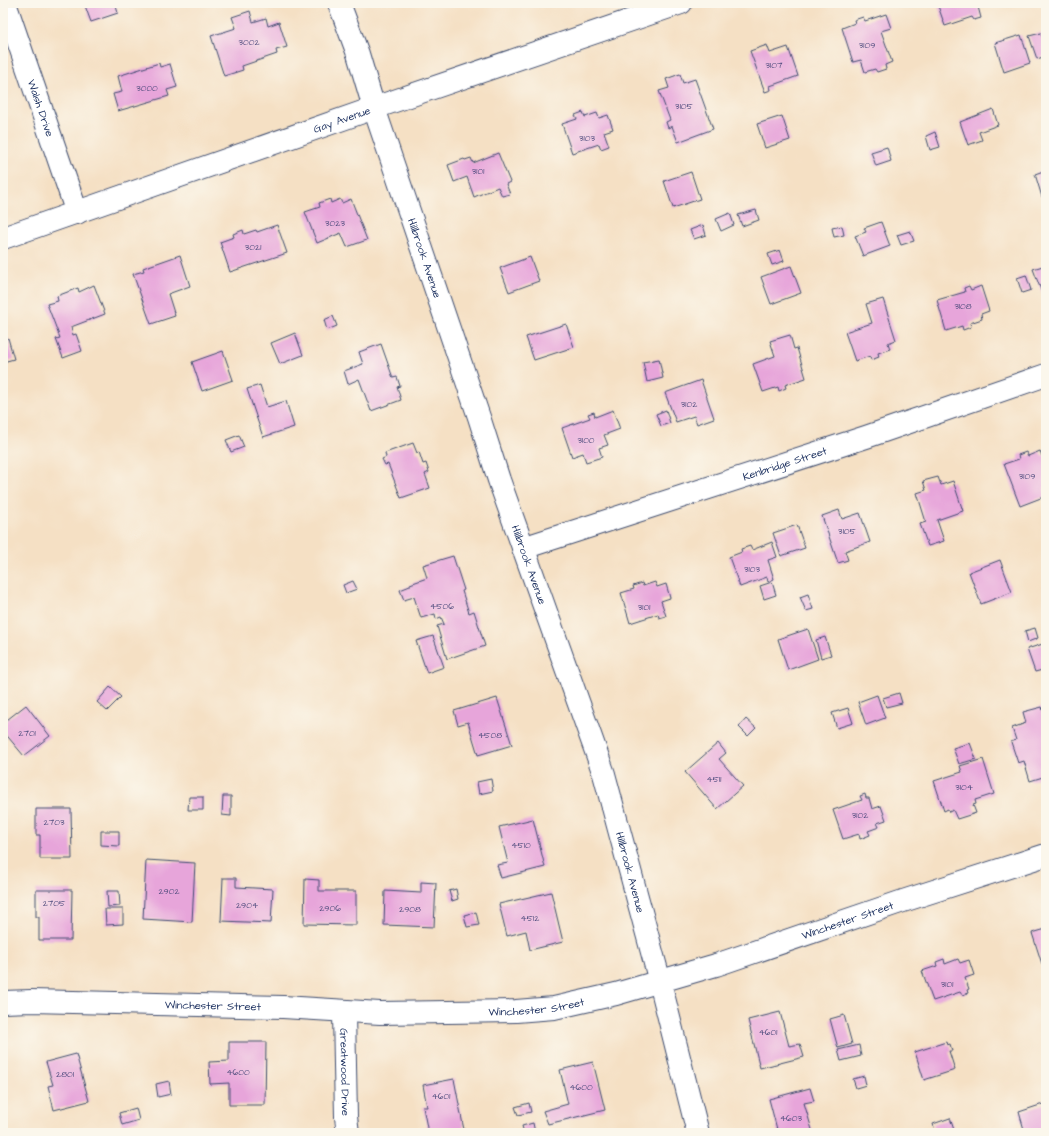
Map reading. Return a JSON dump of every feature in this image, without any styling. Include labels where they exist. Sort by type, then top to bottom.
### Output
[{"type":"street","name":"Walsh Drive","points":[[5,3],[77,213]]},
{"type":"street","name":"Hillbrook Avenue","points":[[340,3],[522,548],[604,774],[660,982],[698,1133]]},
{"type":"street","name":"Gay Avenue","points":[[3,238],[374,108],[681,3]]},
{"type":"street","name":"Kenbridge Street","points":[[522,548],[866,437],[1046,375]]},
{"type":"street","name":"Winchester Street","points":[[3,1002],[31,1001],[283,1007],[344,1012],[380,1013],[524,1011],[562,1006],[616,994],[716,965],[1046,854]]},
{"type":"street","name":"Greatwood Drive","points":[[344,1012],[346,1117],[348,1133]]},
{"type":"building","points":[[84,3],[115,3],[118,13],[91,22]]},
{"type":"building","points":[[937,3],[977,3],[981,18],[974,20],[972,17],[945,26]]},
{"type":"building","points":[[250,11],[253,22],[266,18],[268,26],[279,22],[287,47],[276,50],[277,54],[242,66],[243,70],[224,76],[211,36],[236,28],[232,17]]},
{"type":"building","points":[[886,14],[891,28],[881,31],[892,62],[885,65],[886,69],[877,72],[875,69],[865,72],[861,60],[853,62],[842,28],[855,23],[854,20],[863,17],[865,21]]},
{"type":"building","points":[[1041,33],[1046,48],[1046,56],[1037,59],[1029,36]]},
{"type":"building","points":[[1021,35],[1030,63],[1004,72],[995,43]]},
{"type":"building","points":[[767,45],[770,53],[788,47],[798,76],[770,86],[771,90],[765,92],[750,51]]},
{"type":"building","points":[[159,63],[160,67],[170,64],[177,87],[167,90],[169,96],[118,111],[113,94],[122,92],[118,76]]},
{"type":"building","points":[[680,74],[683,83],[695,79],[713,129],[678,142],[672,126],[668,128],[666,122],[670,120],[659,91],[669,88],[666,79]]},
{"type":"building","points":[[993,109],[998,125],[979,132],[982,140],[968,145],[960,122]]},
{"type":"building","points":[[583,112],[585,117],[597,113],[599,118],[608,115],[613,129],[604,132],[609,146],[601,149],[599,144],[572,153],[562,124],[577,119],[575,115]]},
{"type":"building","points":[[782,116],[790,140],[765,148],[757,124]]},
{"type":"building","points":[[935,132],[940,147],[930,150],[926,136]]},
{"type":"building","points":[[887,147],[891,161],[876,166],[871,152]]},
{"type":"building","points":[[498,153],[510,182],[506,184],[510,194],[502,196],[498,187],[474,197],[467,177],[454,182],[448,165],[471,158],[473,163]]},
{"type":"building","points":[[1046,170],[1046,195],[1042,197],[1035,174]]},
{"type":"building","points":[[691,172],[700,199],[673,208],[664,181]]},
{"type":"building","points":[[330,199],[331,203],[340,199],[342,203],[351,199],[367,240],[347,247],[341,233],[317,243],[305,212],[320,207],[319,203]]},
{"type":"building","points":[[756,210],[759,220],[742,226],[738,215]]},
{"type":"building","points":[[730,213],[734,225],[721,231],[716,219]]},
{"type":"building","points":[[881,222],[890,246],[863,256],[855,236],[866,232],[864,228]]},
{"type":"building","points":[[277,225],[287,253],[230,272],[220,242],[234,237],[233,234],[243,230],[244,234],[256,230],[257,232]]},
{"type":"building","points":[[703,225],[706,235],[694,239],[690,230]]},
{"type":"building","points":[[842,226],[844,235],[834,237],[832,228]]},
{"type":"building","points":[[910,231],[914,241],[901,245],[897,235]]},
{"type":"building","points":[[780,250],[784,261],[772,265],[768,254]]},
{"type":"building","points":[[180,255],[190,286],[168,294],[175,316],[151,324],[133,274],[144,271],[143,268]]},
{"type":"building","points":[[530,257],[539,281],[509,292],[500,268]]},
{"type":"building","points":[[1046,265],[1046,297],[1044,298],[1033,269]]},
{"type":"building","points":[[791,266],[801,293],[771,304],[761,277]]},
{"type":"building","points":[[1026,275],[1031,290],[1022,293],[1017,278]]},
{"type":"building","points":[[94,285],[105,314],[71,327],[73,335],[76,334],[82,351],[63,358],[56,339],[60,338],[47,304],[58,301],[57,296],[78,288],[79,292]]},
{"type":"building","points":[[969,286],[971,290],[981,286],[989,311],[981,314],[982,319],[970,323],[971,327],[963,330],[962,326],[946,331],[937,300],[965,292],[964,288]]},
{"type":"building","points":[[883,299],[896,340],[888,343],[890,349],[878,353],[879,357],[871,360],[870,356],[855,361],[845,332],[872,323],[866,304]]},
{"type":"building","points":[[333,316],[337,326],[327,330],[324,320]]},
{"type":"building","points":[[566,324],[574,347],[534,360],[526,337]]},
{"type":"building","points":[[295,333],[303,355],[280,364],[271,343]]},
{"type":"building","points":[[790,335],[794,349],[797,348],[806,378],[785,385],[786,388],[779,391],[778,387],[763,392],[753,364],[775,356],[770,341]]},
{"type":"building","points":[[8,338],[14,359],[3,362],[3,339]]},
{"type":"building","points":[[381,344],[393,378],[397,377],[400,386],[397,387],[401,400],[371,411],[359,379],[348,384],[344,371],[363,364],[359,352]]},
{"type":"building","points":[[223,351],[233,380],[202,391],[192,362]]},
{"type":"building","points":[[659,359],[663,378],[647,382],[643,362]]},
{"type":"building","points":[[701,380],[714,418],[697,424],[694,416],[676,422],[665,393]]},
{"type":"building","points":[[260,385],[267,407],[286,401],[294,427],[263,437],[247,389]]},
{"type":"building","points":[[613,410],[620,429],[604,435],[608,445],[599,448],[602,457],[586,462],[583,453],[572,457],[562,428],[590,418],[588,414],[594,412],[595,417]]},
{"type":"building","points":[[666,410],[670,423],[661,426],[656,414]]},
{"type":"building","points":[[239,435],[244,447],[231,452],[226,440]]},
{"type":"building","points":[[413,443],[417,453],[419,452],[423,464],[426,463],[429,472],[425,474],[430,488],[401,498],[388,464],[385,465],[382,459],[386,457],[385,453]]},
{"type":"building","points":[[1040,451],[1042,456],[1046,454],[1046,488],[1044,488],[1046,496],[1020,506],[1004,464],[1019,459],[1018,455],[1026,452],[1028,456]]},
{"type":"building","points":[[938,477],[941,485],[953,481],[963,511],[937,520],[944,541],[928,546],[920,524],[926,522],[917,493],[926,490],[923,481]]},
{"type":"building","points":[[839,510],[842,519],[860,513],[870,542],[845,551],[848,560],[838,563],[822,516]]},
{"type":"building","points":[[797,525],[805,548],[781,556],[773,533]]},
{"type":"building","points":[[772,542],[777,557],[768,560],[774,579],[768,582],[767,577],[740,587],[729,557],[742,552],[741,549],[750,546],[752,550]]},
{"type":"building","points":[[453,556],[464,590],[462,591],[469,613],[474,611],[485,646],[447,659],[437,626],[444,624],[441,617],[436,619],[435,614],[421,618],[414,597],[404,600],[400,590],[410,586],[410,584],[427,578],[423,565]]},
{"type":"building","points":[[1000,560],[1012,592],[981,604],[969,572]]},
{"type":"building","points":[[353,581],[357,589],[346,593],[343,585]]},
{"type":"building","points":[[655,582],[657,587],[666,584],[670,598],[661,601],[666,616],[659,618],[658,614],[630,623],[621,593],[634,589],[633,586],[642,583],[643,586]]},
{"type":"building","points":[[772,582],[776,595],[764,599],[760,586]]},
{"type":"building","points":[[808,594],[813,609],[806,611],[800,597]]},
{"type":"building","points":[[1035,628],[1038,638],[1028,642],[1025,631]]},
{"type":"building","points":[[808,629],[818,659],[788,670],[778,639]]},
{"type":"building","points":[[433,636],[444,667],[427,673],[416,641]]},
{"type":"building","points":[[825,637],[831,655],[821,658],[816,640]]},
{"type":"building","points":[[1046,643],[1046,669],[1035,672],[1027,649]]},
{"type":"building","points":[[110,687],[121,697],[107,711],[97,702]]},
{"type":"building","points":[[899,693],[902,703],[886,707],[883,698]]},
{"type":"building","points":[[877,695],[885,718],[866,725],[858,702]]},
{"type":"building","points":[[497,698],[512,745],[478,755],[468,722],[458,725],[454,711]]},
{"type":"building","points":[[26,705],[50,736],[24,756],[3,731],[3,723]]},
{"type":"building","points":[[1042,707],[1046,717],[1046,776],[1030,781],[1024,761],[1018,763],[1011,742],[1016,740],[1012,728],[1026,723],[1023,712]]},
{"type":"building","points":[[848,708],[853,723],[837,728],[832,713]]},
{"type":"building","points":[[746,719],[756,728],[748,736],[739,727]]},
{"type":"building","points":[[718,743],[726,753],[719,759],[743,786],[717,809],[685,772]]},
{"type":"building","points":[[970,743],[976,759],[959,764],[953,748]]},
{"type":"building","points":[[983,759],[994,794],[975,800],[976,804],[973,805],[976,813],[957,819],[953,810],[949,812],[948,809],[944,811],[934,781],[962,772],[960,766]]},
{"type":"building","points":[[491,779],[493,791],[479,794],[477,782]]},
{"type":"building","points":[[865,794],[866,798],[869,798],[872,809],[881,806],[886,820],[877,823],[879,827],[868,831],[870,835],[860,839],[859,834],[843,839],[833,810],[862,800],[860,796]]},
{"type":"building","points":[[223,796],[231,796],[231,816],[222,815]]},
{"type":"building","points":[[189,797],[203,797],[203,810],[188,810]]},
{"type":"building","points":[[36,809],[71,809],[72,859],[40,859],[40,835],[36,835]]},
{"type":"building","points":[[533,819],[545,867],[501,878],[497,865],[508,863],[499,827]]},
{"type":"building","points":[[101,831],[119,831],[119,846],[101,845]]},
{"type":"building","points":[[146,860],[195,863],[192,922],[143,919]]},
{"type":"building","points":[[223,878],[236,878],[236,887],[273,889],[271,923],[221,921]]},
{"type":"building","points":[[305,879],[319,880],[319,891],[356,891],[356,925],[304,924]]},
{"type":"building","points":[[421,882],[436,883],[434,927],[384,925],[385,891],[421,893]]},
{"type":"building","points":[[456,889],[458,899],[452,901],[449,891]]},
{"type":"building","points":[[36,890],[72,890],[71,940],[39,940],[39,917],[36,917]]},
{"type":"building","points":[[107,891],[119,891],[120,906],[108,907]]},
{"type":"building","points":[[551,892],[563,942],[530,950],[526,931],[507,936],[499,904]]},
{"type":"building","points":[[105,909],[123,909],[123,924],[106,925]]},
{"type":"building","points":[[476,912],[479,925],[467,927],[464,915]]},
{"type":"building","points":[[1046,929],[1046,962],[1042,964],[1032,933]]},
{"type":"building","points":[[944,959],[945,964],[958,959],[960,963],[969,960],[974,975],[965,978],[969,989],[967,990],[968,993],[962,995],[960,992],[933,1001],[922,971],[937,966],[936,962]]},
{"type":"building","points":[[780,1012],[789,1046],[800,1044],[804,1057],[760,1068],[748,1020]]},
{"type":"building","points":[[844,1015],[852,1044],[838,1048],[830,1019]]},
{"type":"building","points":[[229,1042],[266,1042],[265,1105],[229,1105],[229,1083],[210,1084],[209,1062],[229,1061]]},
{"type":"building","points":[[946,1042],[947,1045],[950,1044],[952,1051],[949,1051],[955,1070],[924,1080],[915,1052]]},
{"type":"building","points":[[859,1045],[861,1056],[841,1061],[838,1050]]},
{"type":"building","points":[[76,1054],[89,1101],[54,1110],[48,1086],[53,1085],[46,1062]]},
{"type":"building","points":[[593,1062],[605,1110],[548,1124],[543,1111],[568,1104],[560,1070]]},
{"type":"building","points":[[864,1076],[866,1085],[856,1088],[853,1079]]},
{"type":"building","points":[[454,1079],[464,1130],[445,1133],[428,1133],[423,1107],[427,1107],[423,1085]]},
{"type":"building","points":[[169,1081],[171,1094],[158,1097],[156,1084]]},
{"type":"building","points":[[810,1088],[814,1101],[804,1103],[813,1133],[778,1133],[769,1099]]},
{"type":"building","points":[[529,1103],[531,1112],[518,1115],[515,1107]]},
{"type":"building","points":[[1046,1103],[1046,1133],[1025,1133],[1019,1112]]},
{"type":"building","points":[[136,1108],[139,1120],[122,1125],[119,1113]]},
{"type":"building","points":[[950,1118],[955,1133],[936,1133],[933,1124]]},
{"type":"building","points":[[533,1123],[535,1133],[524,1133],[522,1126]]}]
